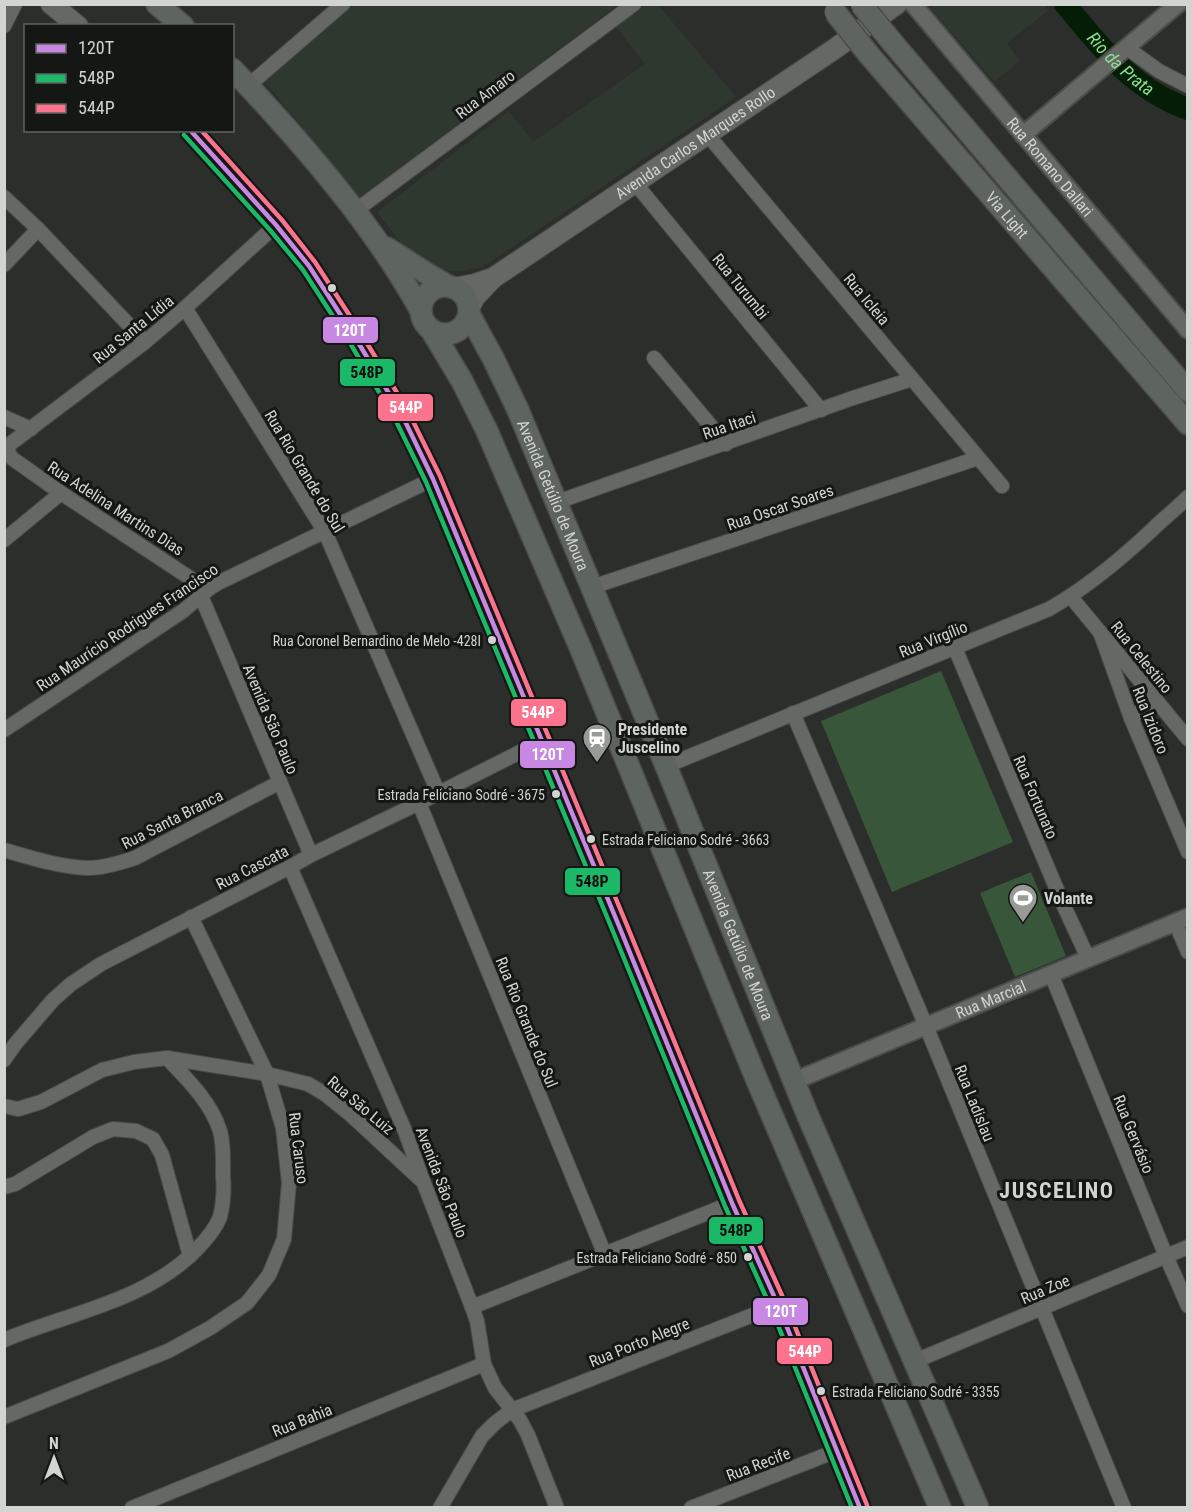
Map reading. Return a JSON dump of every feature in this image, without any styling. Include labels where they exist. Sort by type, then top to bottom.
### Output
[{"type":"main road","points":[[51,4],[76,24]]},
{"type":"main road","points":[[156,4],[181,24]]},
{"type":"main road","name":"Via Light","points":[[861,4],[1188,391]]},
{"type":"main road","name":"Avenida Carlos Marques Rollo","points":[[469,311],[480,291],[493,278],[897,4]]},
{"type":"main road","name":"Via Light","points":[[832,8],[870,56],[1188,424]]},
{"type":"main road","points":[[234,71],[326,172],[356,211],[379,243],[421,311],[424,322],[432,331],[443,335],[455,332],[465,325],[469,311],[464,296],[379,243]]},
{"type":"main road","points":[[192,132],[276,225],[309,266],[402,415],[433,479],[732,1203],[778,1305],[860,1508]]},
{"type":"main road","name":"Avenida Carlos Marques Rollo","points":[[452,287],[476,284],[493,278]]},
{"type":"main road","points":[[421,311],[423,300],[429,292],[439,287],[452,287]]},
{"type":"main road","name":"Avenida Getúlio de Moura","points":[[469,311],[506,384],[557,502],[794,1081],[978,1508]]},
{"type":"main road","name":"Avenida Getúlio de Moura","points":[[432,331],[462,381],[496,451],[580,647],[756,1078],[938,1503]]},
{"type":"main road","points":[[1143,339],[1188,374]]},
{"type":"street","points":[[4,26],[15,4]]},
{"type":"street","points":[[249,85],[343,4]]},
{"type":"street","name":"Rua Amaro","points":[[356,211],[634,4]]},
{"type":"street","name":"Rua Romano Dallari","points":[[913,4],[1188,330]]},
{"type":"street","points":[[1023,135],[1178,4]]},
{"type":"street","points":[[1124,51],[1188,86]]},
{"type":"street","name":"Rua Icleia","points":[[707,134],[1002,486]]},
{"type":"street","name":"Rua Turumbi","points":[[635,183],[821,410]]},
{"type":"street","points":[[4,197],[38,229],[145,342]]},
{"type":"street","name":"Rua Santa Lídia","points":[[8,452],[10,444],[145,342],[276,225]]},
{"type":"street","points":[[4,265],[38,229]]},
{"type":"street","name":"Rua Rio Grande do Sul","points":[[185,308],[325,532],[438,792]]},
{"type":"street","points":[[654,358],[726,444]]},
{"type":"street","name":"Rua Itaci","points":[[557,502],[912,379]]},
{"type":"street","points":[[4,417],[31,429]]},
{"type":"street","name":"Rua Adelina Martins Dias","points":[[8,452],[13,459],[60,493],[184,573],[190,578],[201,596]]},
{"type":"street","name":"Rua Oscar Soares","points":[[592,587],[978,458]]},
{"type":"street","name":"Rua Maurício Rodrigues Francisco","points":[[4,730],[183,611],[218,583],[433,479]]},
{"type":"street","points":[[4,540],[60,493]]},
{"type":"street","name":"Rua Virgílio","points":[[666,766],[1049,609],[1071,597],[1131,549],[1187,498]]},
{"type":"street","name":"Avenida São Paulo","points":[[201,596],[311,855]]},
{"type":"street","name":"Rua Celestino","points":[[1071,597],[1188,739]]},
{"type":"street","name":"Rua Izidoro","points":[[1100,632],[1131,718],[1188,852]]},
{"type":"street","name":"Rua Fortunato","points":[[955,648],[1088,958]]},
{"type":"street","points":[[1131,718],[1156,700]]},
{"type":"street","name":"Rua Ladislau","points":[[793,713],[926,1026],[1124,1508]]},
{"type":"street","name":"Rua Cascata","points":[[4,1060],[53,1000],[71,984],[101,964],[311,855],[542,741]]},
{"type":"street","name":"Rua Santa Branca","points":[[4,850],[58,865],[90,868],[111,866],[135,858],[280,782]]},
{"type":"street","name":"Rua Rio Grande do Sul","points":[[419,803],[605,1255]]},
{"type":"street","name":"Avenida São Paulo","points":[[290,867],[405,1131],[477,1321],[484,1364],[495,1388],[520,1420],[528,1435],[557,1508]]},
{"type":"street","name":"Rua Caruso","points":[[4,1417],[168,1351],[210,1328],[247,1303],[269,1275],[284,1239],[289,1183],[283,1128],[267,1074],[191,917]]},
{"type":"street","points":[[1181,919],[1188,952]]},
{"type":"street","name":"Rua Marcial","points":[[794,1081],[1181,919]]},
{"type":"street","name":"Rua Gervásio","points":[[1051,974],[1188,1306]]},
{"type":"street","points":[[4,1106],[18,1108],[41,1102],[102,1070],[134,1062],[167,1058],[267,1074]]},
{"type":"street","points":[[4,1340],[90,1310],[139,1289],[170,1273],[209,1237],[220,1216],[224,1185],[220,1131],[214,1115],[194,1086],[167,1058]]},
{"type":"street","name":"Rua São Luiz","points":[[267,1074],[308,1084],[325,1094],[423,1181]]},
{"type":"street","points":[[4,1187],[15,1184],[93,1137],[113,1129],[136,1131],[153,1139],[162,1155],[190,1256]]},
{"type":"street","points":[[472,1307],[732,1203]]},
{"type":"street","name":"Rua Zoe","points":[[915,1361],[1188,1247]]},
{"type":"street","name":"Rua Porto Alegre","points":[[440,1508],[482,1436],[512,1410],[778,1305]]},
{"type":"street","name":"Rua Bahia","points":[[132,1508],[484,1364]]},
{"type":"street","name":"Rua Recife","points":[[691,1508],[836,1451]]},
{"type":"shaded area","points":[[355,4],[617,5],[360,197],[264,81]]},
{"type":"shaded area","points":[[647,5],[658,5],[736,97],[482,267],[448,271],[418,259],[398,239],[377,212],[509,111],[533,142],[645,64],[616,27]]},
{"type":"shaded area","points":[[1044,5],[1049,10],[1007,43],[1020,61],[994,82],[929,6]]},
{"type":"green space","points":[[941,671],[1013,842],[892,892],[821,721]]},
{"type":"green space","name":"Volante","points":[[1031,872],[1066,956],[1015,977],[980,893]]},
{"type":"waterway","name":"Rio da Prata","points":[[1065,4],[1119,66],[1151,91],[1188,109]]},
{"type":"transit line","name":"120T","points":[[192,132],[276,225],[309,266],[402,415],[433,479],[732,1203],[778,1305],[860,1508]]},
{"type":"transit line","name":"544P","points":[[203,132],[282,220],[315,262],[408,411],[440,476],[739,1200],[785,1302],[867,1505]]},
{"type":"transit line","name":"548P","points":[[184,135],[303,270],[395,419],[426,482],[725,1206],[771,1308],[852,1508]]},
{"type":"place","name":"Rua Coronel Bernardino de Melo -428I","points":[[492,640]]},
{"type":"place","name":"Presidente Juscelino","points":[[597,764]]},
{"type":"place","name":"Estrada Feliciano Sodré - 3675","points":[[556,794]]},
{"type":"place","name":"Estrada Feliciano Sodré - 3663","points":[[591,839]]},
{"type":"place","name":"Volante","points":[[1023,924]]},
{"type":"place","name":"Estrada Feliciano Sodré - 850","points":[[748,1257]]},
{"type":"place","name":"Estrada Feliciano Sodré - 3355","points":[[821,1391]]},
{"type":"district","name":"JUSCELINO","points":[[1057,1190]]}]
